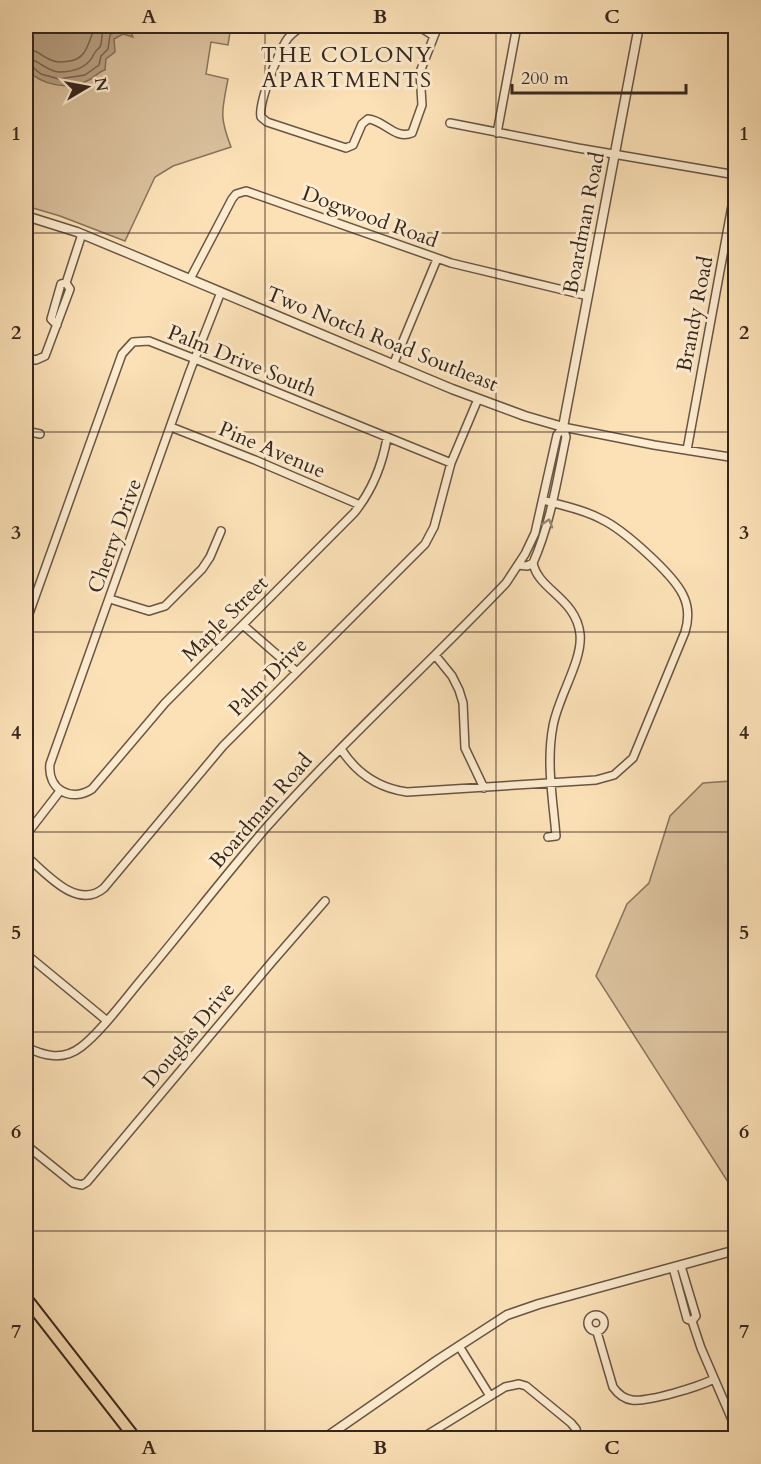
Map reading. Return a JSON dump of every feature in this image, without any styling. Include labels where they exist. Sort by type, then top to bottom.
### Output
[{"type":"main road","points":[[26,1298],[135,1438]]},
{"type":"street","points":[[303,26],[289,37],[271,72],[260,109],[261,117],[267,122],[346,148],[353,145],[363,124],[368,119],[375,120],[399,134],[412,133],[422,105],[420,72],[438,26]]},
{"type":"street","points":[[418,26],[434,36]]},
{"type":"street","points":[[497,133],[517,26]]},
{"type":"street","name":"Boardman Road","points":[[26,1047],[49,1056],[71,1053],[85,1043],[264,831],[341,749],[499,590],[518,565],[535,533],[557,435],[563,427],[639,26]]},
{"type":"street","points":[[450,123],[615,155],[735,175]]},
{"type":"street","name":"Brandy Road","points":[[687,450],[735,184]]},
{"type":"street","name":"Dogwood Road","points":[[190,279],[232,199],[236,194],[246,191],[437,259],[588,296]]},
{"type":"street","name":"Two Notch Road Southeast","points":[[26,216],[82,234],[478,399],[563,427],[735,458]]},
{"type":"street","points":[[26,358],[36,360],[45,356],[70,289],[66,283],[82,234]]},
{"type":"street","points":[[393,365],[437,259]]},
{"type":"street","name":"Cherry Drive","points":[[60,791],[52,781],[50,764],[195,358],[221,292]]},
{"type":"street","name":"Palm Drive South","points":[[26,622],[124,350],[133,342],[145,340],[195,358],[451,463]]},
{"type":"street","name":"Palm Drive","points":[[26,856],[74,894],[87,897],[99,892],[223,746],[429,539],[435,527],[451,463],[478,399]]},
{"type":"street","name":"Pine Avenue","points":[[171,427],[360,505]]},
{"type":"street","name":"Boardman Road","points":[[533,563],[548,528],[554,503],[566,437],[563,427]]},
{"type":"street","points":[[26,431],[40,434]]},
{"type":"street","name":"Maple Street","points":[[60,791],[76,795],[92,789],[165,704],[360,505],[378,471],[387,438]]},
{"type":"street","points":[[341,749],[361,773],[371,781],[387,789],[407,792],[603,779],[614,775],[629,763],[643,737],[685,632],[688,620],[686,602],[678,586],[627,536],[612,525],[596,516],[543,500]]},
{"type":"street","points":[[110,598],[149,611],[165,606],[202,569],[221,531]]},
{"type":"street","points":[[518,565],[528,566],[533,563],[538,574],[569,606],[578,623],[580,636],[578,654],[558,703],[553,725],[550,747],[556,836],[548,837]]},
{"type":"street","points":[[243,625],[297,672]]},
{"type":"street","points":[[435,654],[452,676],[459,690],[463,703],[465,748],[484,788]]},
{"type":"street","points":[[26,835],[60,791]]},
{"type":"street","name":"Douglas Drive","points":[[26,1145],[76,1185],[87,1182],[325,901]]},
{"type":"street","points":[[26,954],[106,1020]]},
{"type":"street","points":[[325,1438],[459,1346],[517,1311],[735,1250]]},
{"type":"street","points":[[677,1267],[696,1316],[692,1321],[735,1429]]},
{"type":"street","points":[[597,1332],[614,1387],[627,1399],[640,1400],[685,1390],[714,1379]]},
{"type":"street","points":[[459,1346],[490,1396]]},
{"type":"street","points":[[422,1438],[490,1396],[508,1386],[519,1384],[526,1386],[571,1423],[576,1429],[578,1438]]},
{"type":"shaded area","points":[[26,26],[231,26],[228,45],[211,42],[206,74],[228,79],[223,120],[231,147],[173,166],[155,177],[125,241],[60,216],[26,206]]},
{"type":"shaded area","points":[[735,777],[735,1193],[596,976],[627,904],[649,883],[670,816],[703,783],[731,781]]},
{"type":"water","points":[[26,26],[128,26],[133,37],[123,34],[114,39],[115,52],[106,59],[105,70],[89,80],[64,86],[39,79],[26,69]]},
{"type":"district","name":"THE COLONY APARTMENTS","points":[[347,68]]}]
